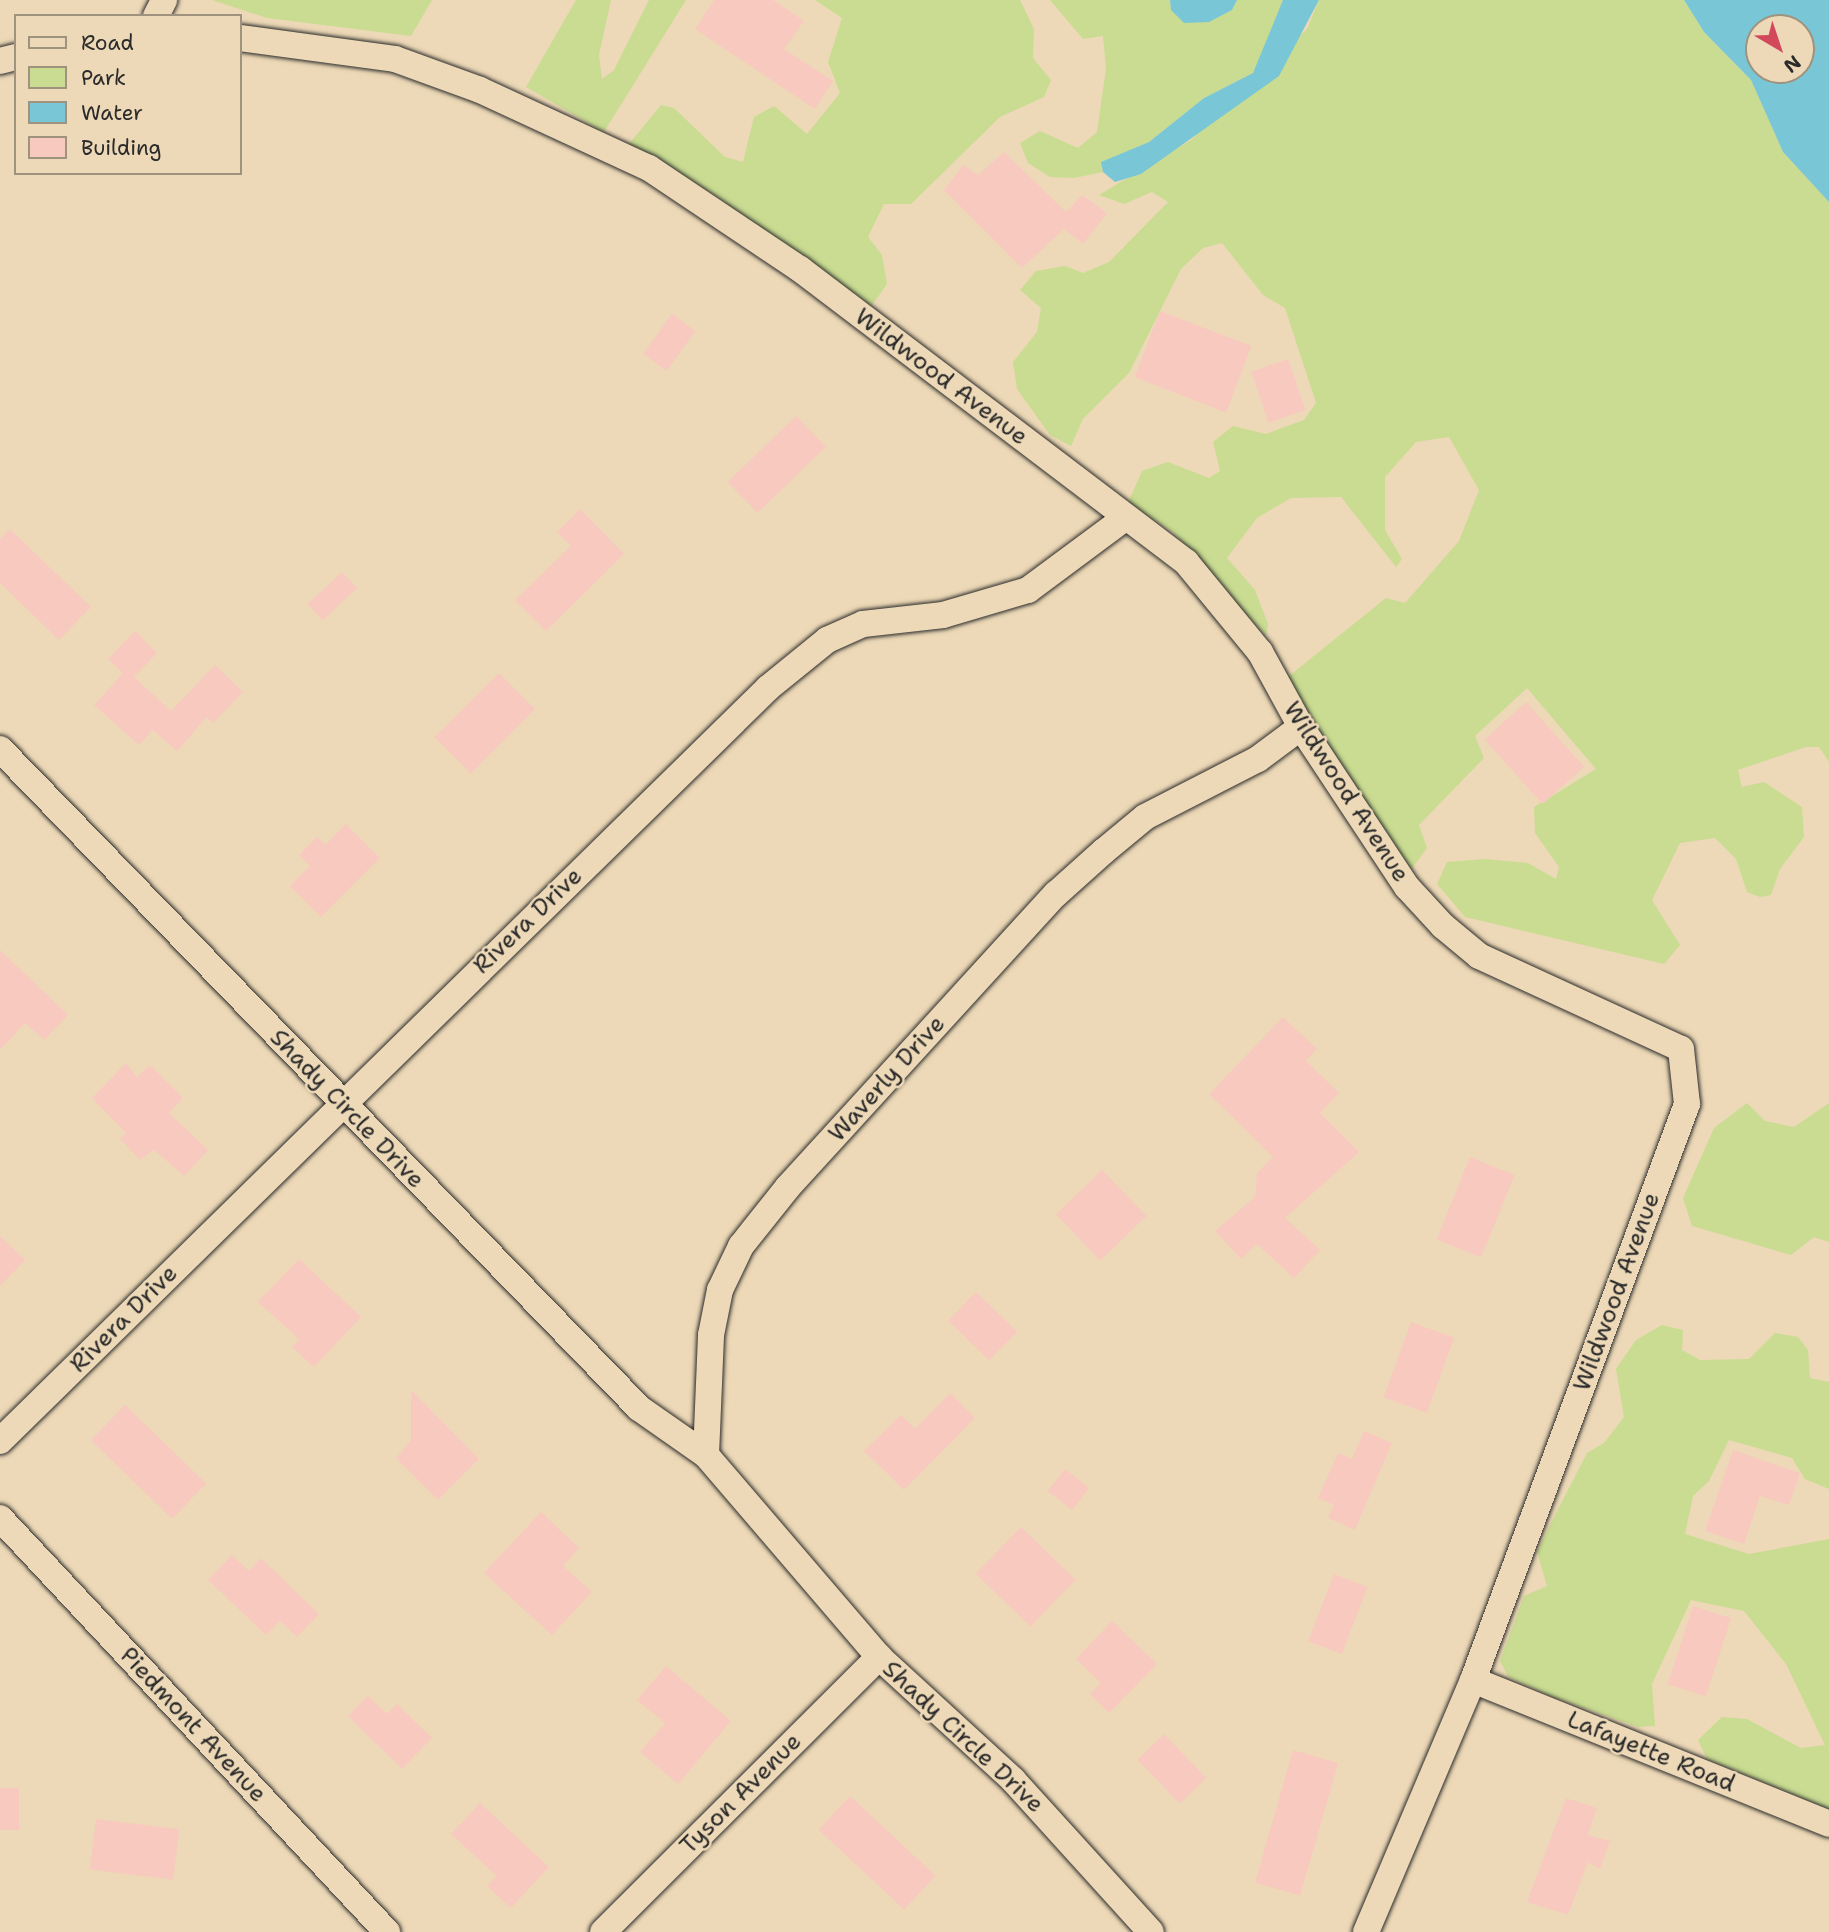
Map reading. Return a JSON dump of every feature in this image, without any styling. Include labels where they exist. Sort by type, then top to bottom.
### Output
[{"type":"street","name":"Wildwood Avenue","points":[[242,38],[395,59],[649,168],[800,270],[1186,562],[1223,603],[1260,652],[1301,727],[1407,887],[1443,926],[1479,956],[1681,1049],[1688,1073],[1687,1104],[1473,1680],[1366,1932]]},
{"type":"street","name":"Rivera Drive","points":[[0,1441],[340,1103],[768,688],[827,640],[863,624],[943,615],[1028,590],[1125,518]]},
{"type":"street","name":"Waverly Drive","points":[[706,1455],[711,1335],[720,1290],[741,1247],[788,1186],[1056,894],[1104,851],[1145,817],[1258,759],[1301,727]]},
{"type":"street","name":"Shady Circle Drive","points":[[0,749],[340,1103],[639,1408],[706,1455],[776,1542],[879,1657],[1013,1780],[1151,1932]]},
{"type":"street","name":"Piedmont Avenue","points":[[0,1518],[387,1932]]},
{"type":"street","name":"Tyson Avenue","points":[[603,1932],[879,1657]]},
{"type":"street","name":"Lafayette Road","points":[[1473,1680],[1829,1824]]},
{"type":"green space","points":[[212,0],[432,0],[411,36],[267,18]]},
{"type":"green space","points":[[576,0],[611,0],[599,55],[602,79],[614,70],[649,0],[686,0],[604,132],[526,87]]},
{"type":"green space","points":[[815,0],[1020,0],[1034,29],[1033,58],[1051,80],[1044,97],[1000,117],[911,204],[884,204],[868,237],[882,255],[887,284],[870,308],[716,196],[629,144],[661,105],[674,108],[725,157],[743,162],[754,117],[774,106],[807,134],[840,93],[828,62],[842,18]]},
{"type":"green space","points":[[1050,0],[1170,0],[1171,10],[1232,10],[1237,0],[1283,0],[1283,12],[1253,73],[1204,98],[1149,142],[1102,162],[1103,172],[1074,178],[1050,177],[1028,163],[1020,143],[1040,131],[1078,148],[1097,132],[1106,69],[1103,36],[1083,39]]},
{"type":"green space","points":[[1319,0],[1684,0],[1704,32],[1745,74],[1745,84],[1753,84],[1783,152],[1829,202],[1829,762],[1819,747],[1806,747],[1738,770],[1742,787],[1764,782],[1802,807],[1804,837],[1780,869],[1771,895],[1760,897],[1747,892],[1736,859],[1715,838],[1680,843],[1652,900],[1680,945],[1664,964],[1465,917],[1437,884],[1447,862],[1485,859],[1528,863],[1556,879],[1559,867],[1535,833],[1534,807],[1596,769],[1527,688],[1475,736],[1484,758],[1419,825],[1427,848],[1410,871],[1311,728],[1289,676],[1386,598],[1405,603],[1459,541],[1479,490],[1449,437],[1416,442],[1385,477],[1385,530],[1402,559],[1396,567],[1341,497],[1291,498],[1257,518],[1227,558],[1255,590],[1268,624],[1266,636],[1173,532],[1128,503],[1142,471],[1168,462],[1209,478],[1220,471],[1213,442],[1233,426],[1266,434],[1304,420],[1316,403],[1285,308],[1263,295],[1222,243],[1203,248],[1181,269],[1129,373],[1083,419],[1071,446],[1050,435],[1017,389],[1013,362],[1037,332],[1041,308],[1020,290],[1036,271],[1065,266],[1083,273],[1109,262],[1168,202],[1152,192],[1124,204],[1099,195],[1191,140],[1307,29]]},
{"type":"green space","points":[[1747,1103],[1765,1121],[1794,1127],[1829,1103],[1829,1242],[1814,1237],[1791,1255],[1692,1226],[1683,1198],[1714,1128]]},
{"type":"green space","points":[[1662,1325],[1683,1330],[1682,1350],[1700,1360],[1749,1359],[1775,1333],[1798,1337],[1808,1350],[1810,1378],[1829,1382],[1829,1489],[1805,1479],[1792,1458],[1729,1440],[1709,1481],[1693,1496],[1685,1534],[1749,1554],[1829,1539],[1829,1809],[1707,1759],[1698,1740],[1722,1717],[1747,1719],[1801,1748],[1825,1745],[1786,1664],[1744,1611],[1691,1600],[1652,1684],[1655,1726],[1638,1727],[1553,1697],[1508,1677],[1500,1661],[1524,1596],[1547,1586],[1537,1552],[1554,1517],[1587,1453],[1604,1443],[1624,1417],[1616,1369],[1636,1340]]},
{"type":"water","points":[[1170,0],[1237,0],[1232,10],[1209,22],[1184,23],[1171,10]]},
{"type":"water","points":[[1283,0],[1319,0],[1279,76],[1141,174],[1115,182],[1103,172],[1101,162],[1149,142],[1204,98],[1253,73]]},
{"type":"water","points":[[1684,0],[1829,0],[1829,202],[1783,152],[1753,84],[1815,84],[1815,14],[1745,14],[1745,74],[1704,32]]},
{"type":"building","points":[[714,0],[773,0],[804,21],[784,49],[833,81],[815,109],[695,29]]},
{"type":"building","points":[[1004,152],[1066,212],[1082,195],[1107,213],[1083,244],[1064,229],[1022,268],[944,190],[963,165],[978,175]]},
{"type":"building","points":[[1160,311],[1251,346],[1226,412],[1135,377]]},
{"type":"building","points":[[672,314],[695,331],[667,371],[643,354]]},
{"type":"building","points":[[1288,359],[1306,410],[1269,423],[1251,372]]},
{"type":"building","points":[[796,416],[826,447],[758,513],[728,482]]},
{"type":"building","points":[[580,509],[624,554],[546,631],[515,600],[571,546],[557,532]]},
{"type":"building","points":[[10,529],[91,607],[59,640],[0,583],[0,539]]},
{"type":"building","points":[[342,572],[357,588],[323,620],[308,604]]},
{"type":"building","points":[[135,631],[157,653],[134,677],[171,711],[215,665],[243,692],[213,723],[207,717],[177,751],[153,730],[139,745],[94,705],[123,673],[108,659]]},
{"type":"building","points":[[499,673],[535,709],[471,773],[435,737]]},
{"type":"building","points":[[1526,702],[1584,767],[1543,804],[1484,739]]},
{"type":"building","points":[[346,824],[380,858],[321,917],[290,886],[310,866],[299,855],[317,837],[325,845]]},
{"type":"building","points":[[0,950],[68,1015],[44,1040],[25,1023],[0,1050]]},
{"type":"building","points":[[1283,1017],[1317,1049],[1306,1061],[1339,1093],[1320,1113],[1359,1152],[1285,1218],[1320,1250],[1294,1278],[1257,1244],[1241,1259],[1215,1231],[1255,1197],[1257,1173],[1273,1157],[1209,1094]]},
{"type":"building","points":[[126,1063],[137,1077],[150,1065],[183,1098],[169,1113],[208,1150],[184,1176],[154,1150],[140,1160],[120,1139],[126,1133],[92,1098]]},
{"type":"building","points":[[1470,1157],[1515,1175],[1481,1258],[1437,1240]]},
{"type":"building","points":[[1102,1170],[1146,1216],[1100,1260],[1056,1214]]},
{"type":"building","points":[[0,1236],[25,1260],[0,1286]]},
{"type":"building","points":[[299,1259],[361,1317],[314,1367],[292,1347],[299,1339],[258,1302]]},
{"type":"building","points":[[976,1292],[1017,1332],[989,1360],[948,1321]]},
{"type":"building","points":[[1411,1322],[1454,1338],[1427,1413],[1384,1397]]},
{"type":"building","points":[[411,1390],[479,1459],[438,1500],[396,1458],[411,1440]]},
{"type":"building","points":[[950,1393],[975,1418],[904,1490],[864,1451],[901,1415],[915,1429]]},
{"type":"building","points":[[125,1405],[206,1483],[172,1519],[91,1440]]},
{"type":"building","points":[[1364,1431],[1392,1443],[1355,1530],[1328,1518],[1334,1505],[1318,1498],[1338,1453],[1352,1459]]},
{"type":"building","points":[[1733,1450],[1800,1473],[1789,1505],[1760,1496],[1744,1544],[1705,1531]]},
{"type":"building","points":[[1065,1469],[1089,1488],[1072,1510],[1048,1491]]},
{"type":"building","points":[[541,1512],[579,1548],[563,1566],[592,1592],[552,1635],[484,1573]]},
{"type":"building","points":[[1021,1527],[1076,1580],[1031,1627],[976,1574]]},
{"type":"building","points":[[232,1555],[249,1571],[261,1558],[319,1614],[297,1637],[280,1621],[266,1635],[208,1580]]},
{"type":"building","points":[[1334,1574],[1368,1587],[1342,1654],[1308,1641]]},
{"type":"building","points":[[1693,1606],[1731,1618],[1706,1696],[1668,1684]]},
{"type":"building","points":[[1112,1621],[1157,1664],[1109,1713],[1090,1694],[1101,1683],[1076,1659]]},
{"type":"building","points":[[666,1666],[731,1721],[678,1784],[640,1752],[665,1723],[637,1700]]},
{"type":"building","points":[[368,1696],[387,1714],[397,1704],[432,1738],[402,1769],[348,1716]]},
{"type":"building","points":[[1164,1734],[1206,1778],[1180,1804],[1137,1760]]},
{"type":"building","points":[[1293,1750],[1338,1763],[1300,1896],[1255,1883]]},
{"type":"building","points":[[0,1788],[19,1788],[19,1830],[0,1830]]},
{"type":"building","points":[[850,1796],[936,1876],[904,1909],[819,1830]]},
{"type":"building","points":[[1566,1798],[1597,1808],[1588,1835],[1610,1841],[1600,1869],[1588,1862],[1568,1915],[1527,1902]]},
{"type":"building","points":[[480,1803],[549,1867],[511,1908],[487,1886],[497,1876],[451,1834]]},
{"type":"building","points":[[96,1819],[179,1829],[173,1880],[90,1870]]}]
